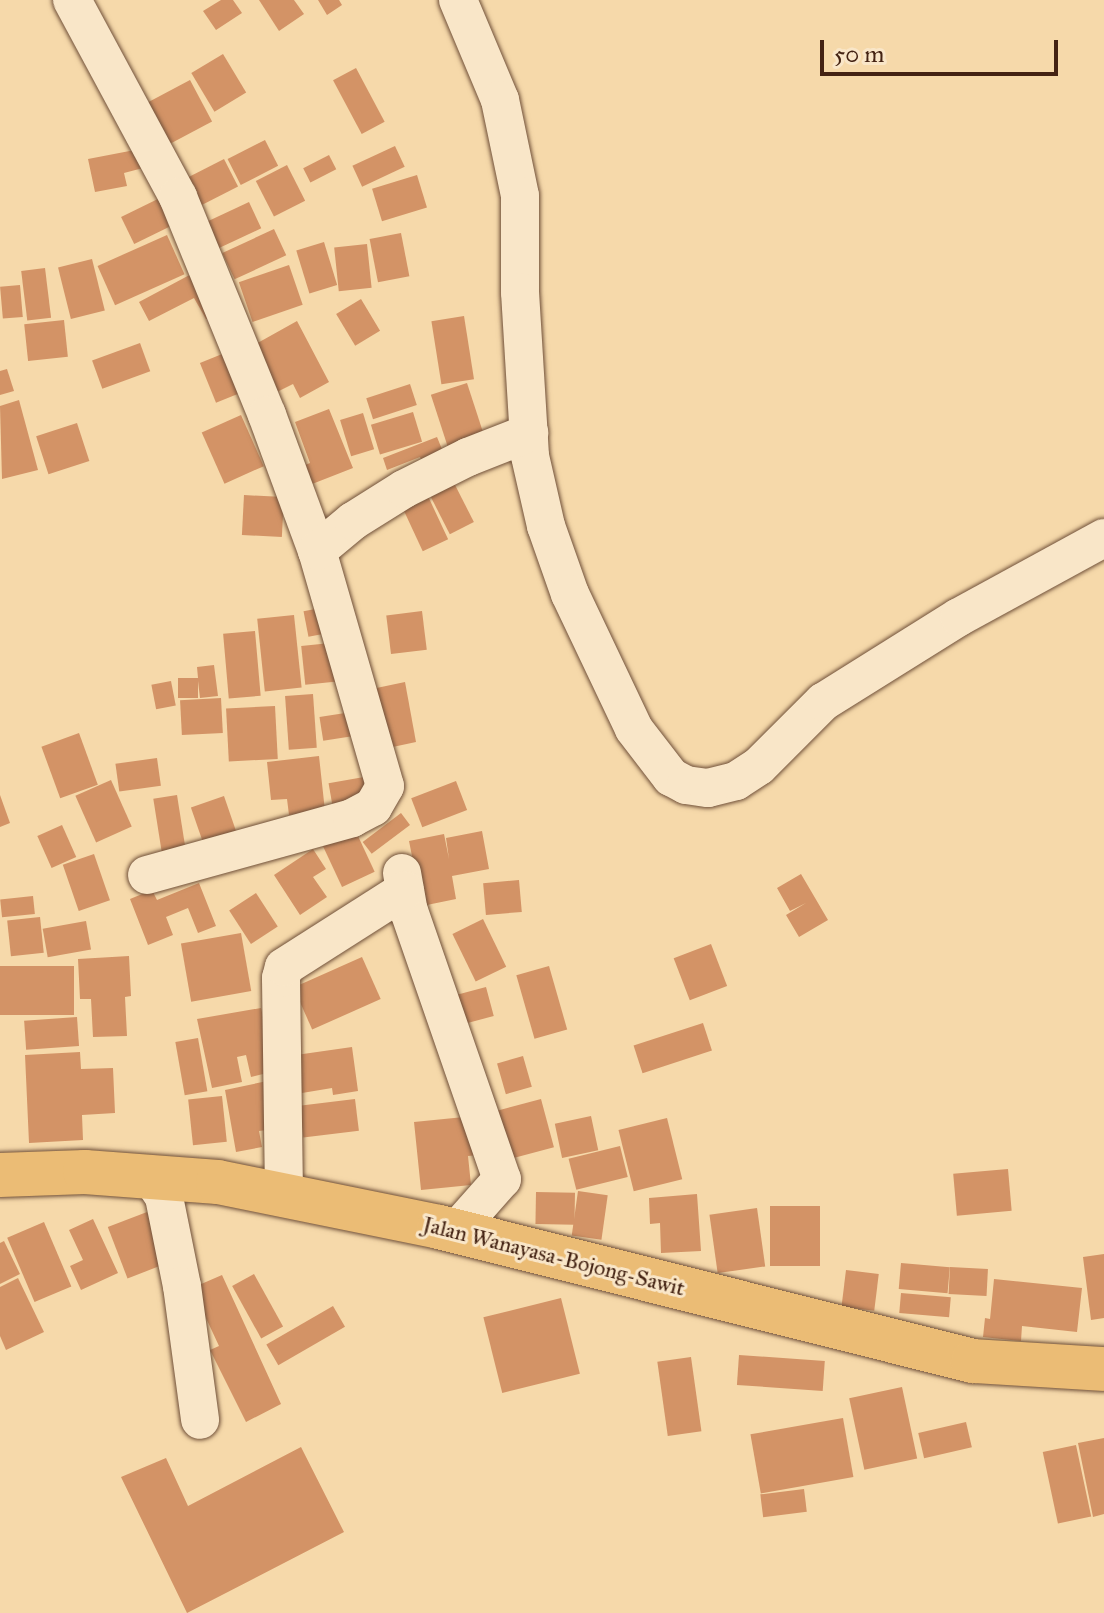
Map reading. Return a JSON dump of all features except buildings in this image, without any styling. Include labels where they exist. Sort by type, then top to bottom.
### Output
[{"type":"main road","name":"Jalan Wanayasa-Bojong-Sawit","points":[[0,1175],[85,1172],[218,1182],[456,1231],[973,1361],[1104,1369]]},
{"type":"street","points":[[72,0],[178,197],[267,415],[317,551],[385,786],[373,807],[352,818],[147,875]]},
{"type":"street","points":[[458,0],[500,100],[520,196],[520,292],[530,456],[546,526],[570,594],[634,729],[671,777],[686,785],[708,788],[736,781],[759,766],[823,702],[959,617],[1104,538]]},
{"type":"street","points":[[317,551],[382,502],[468,457],[529,433]]},
{"type":"street","points":[[284,1194],[281,987],[284,967],[403,881],[409,911],[502,1179],[456,1231]]},
{"type":"street","points":[[152,1179],[164,1197],[182,1286],[200,1420]]}]
